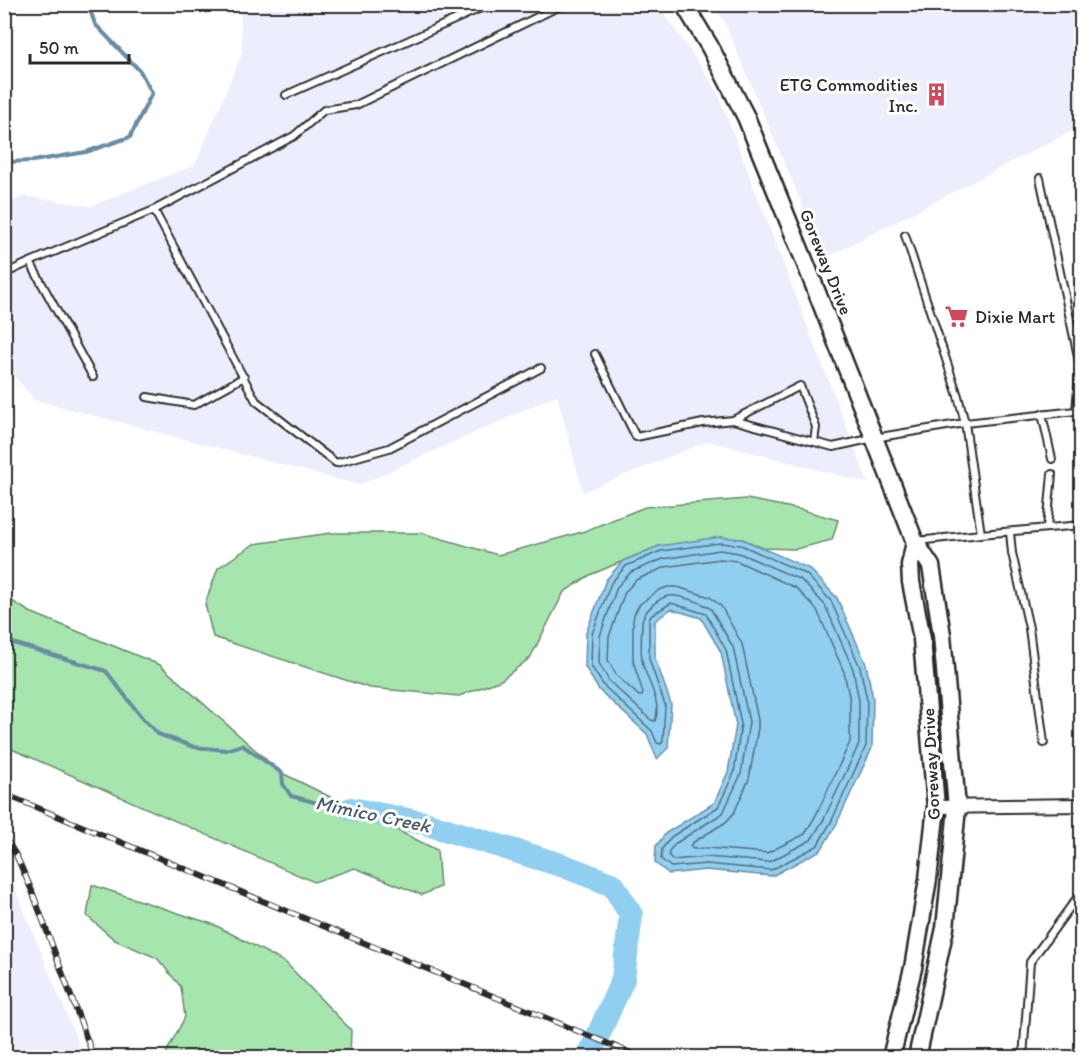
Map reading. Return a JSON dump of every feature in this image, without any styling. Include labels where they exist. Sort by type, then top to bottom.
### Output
[{"type":"main road","name":"Goreway Drive","points":[[684,4],[710,47],[746,117],[915,542],[931,566],[942,635],[957,808],[945,928],[917,1058]]},
{"type":"main road","name":"Goreway Drive","points":[[891,1058],[914,968],[928,879],[936,807],[922,639],[911,582],[910,565],[915,542]]},
{"type":"street","points":[[936,807],[1082,805]]},
{"type":"lane","points":[[286,95],[490,4]]},
{"type":"lane","points":[[4,274],[154,210],[294,136],[324,110],[356,105],[564,4]]},
{"type":"lane","points":[[595,354],[636,437],[703,423],[733,420],[833,447],[964,423],[1079,412],[1080,366],[1040,178]]},
{"type":"lane","points":[[154,210],[256,401],[336,463],[389,448],[541,368]]},
{"type":"lane","points":[[905,235],[958,396],[981,534]]},
{"type":"lane","points":[[30,261],[93,377]]},
{"type":"lane","points":[[147,397],[194,405],[244,377]]},
{"type":"lane","points":[[733,420],[800,386],[816,427],[813,442]]},
{"type":"lane","points":[[1042,414],[1052,459]]},
{"type":"lane","points":[[1047,528],[1052,474]]},
{"type":"lane","points":[[915,542],[1082,525]]},
{"type":"lane","points":[[1010,532],[1012,553],[1029,628],[1044,743]]},
{"type":"lane","points":[[1023,1058],[1030,962],[1082,891]]},
{"type":"shaded area","points":[[240,5],[658,5],[716,89],[868,483],[708,441],[583,492],[557,395],[359,485],[35,400],[5,366],[4,205],[24,196],[91,206],[195,165],[242,53]]},
{"type":"shaded area","name":"ETG Commodities Inc.","points":[[712,5],[1081,5],[1081,126],[825,258],[724,21]]},
{"type":"shaded area","points":[[5,864],[84,1057],[5,1057]]},
{"type":"green space","points":[[747,499],[838,520],[832,540],[796,549],[763,548],[742,539],[659,546],[590,575],[564,592],[530,658],[501,680],[459,696],[370,688],[213,637],[205,604],[218,568],[254,544],[331,533],[422,533],[498,555],[582,532],[645,507]]},
{"type":"green space","points":[[5,597],[30,612],[160,665],[280,772],[437,850],[440,887],[422,895],[355,868],[314,882],[5,746]]},
{"type":"green space","points":[[92,885],[215,925],[286,963],[351,1030],[350,1057],[164,1057],[185,1017],[181,987],[157,958],[115,940],[87,916]]},
{"type":"water","points":[[720,537],[742,539],[810,569],[837,598],[866,664],[873,699],[872,748],[836,825],[821,850],[772,876],[706,870],[669,874],[655,863],[656,846],[666,833],[714,803],[728,772],[736,725],[721,652],[701,618],[671,609],[655,621],[655,658],[671,704],[668,748],[657,759],[647,734],[599,690],[585,667],[586,633],[606,580],[623,561],[659,546]]},
{"type":"waterway","points":[[4,162],[33,161],[86,152],[130,137],[152,93],[140,71],[95,24],[88,4]]},
{"type":"waterway","name":"Mimico Creek","points":[[4,633],[13,643],[106,671],[143,719],[158,734],[194,747],[226,750],[242,745],[282,773],[283,784],[291,796],[341,809],[351,809]]},
{"type":"waterway","name":"Mimico Creek","points":[[351,809],[424,823],[564,866],[613,885],[631,915],[623,979],[588,1058]]},
{"type":"railway","points":[[4,794],[643,1058]]},
{"type":"railway","points":[[4,836],[16,855],[32,891],[94,1058]]},
{"type":"place","name":"ETG Commodities Inc.","points":[[936,95]]},
{"type":"place","name":"Dixie Mart","points":[[957,317]]}]
